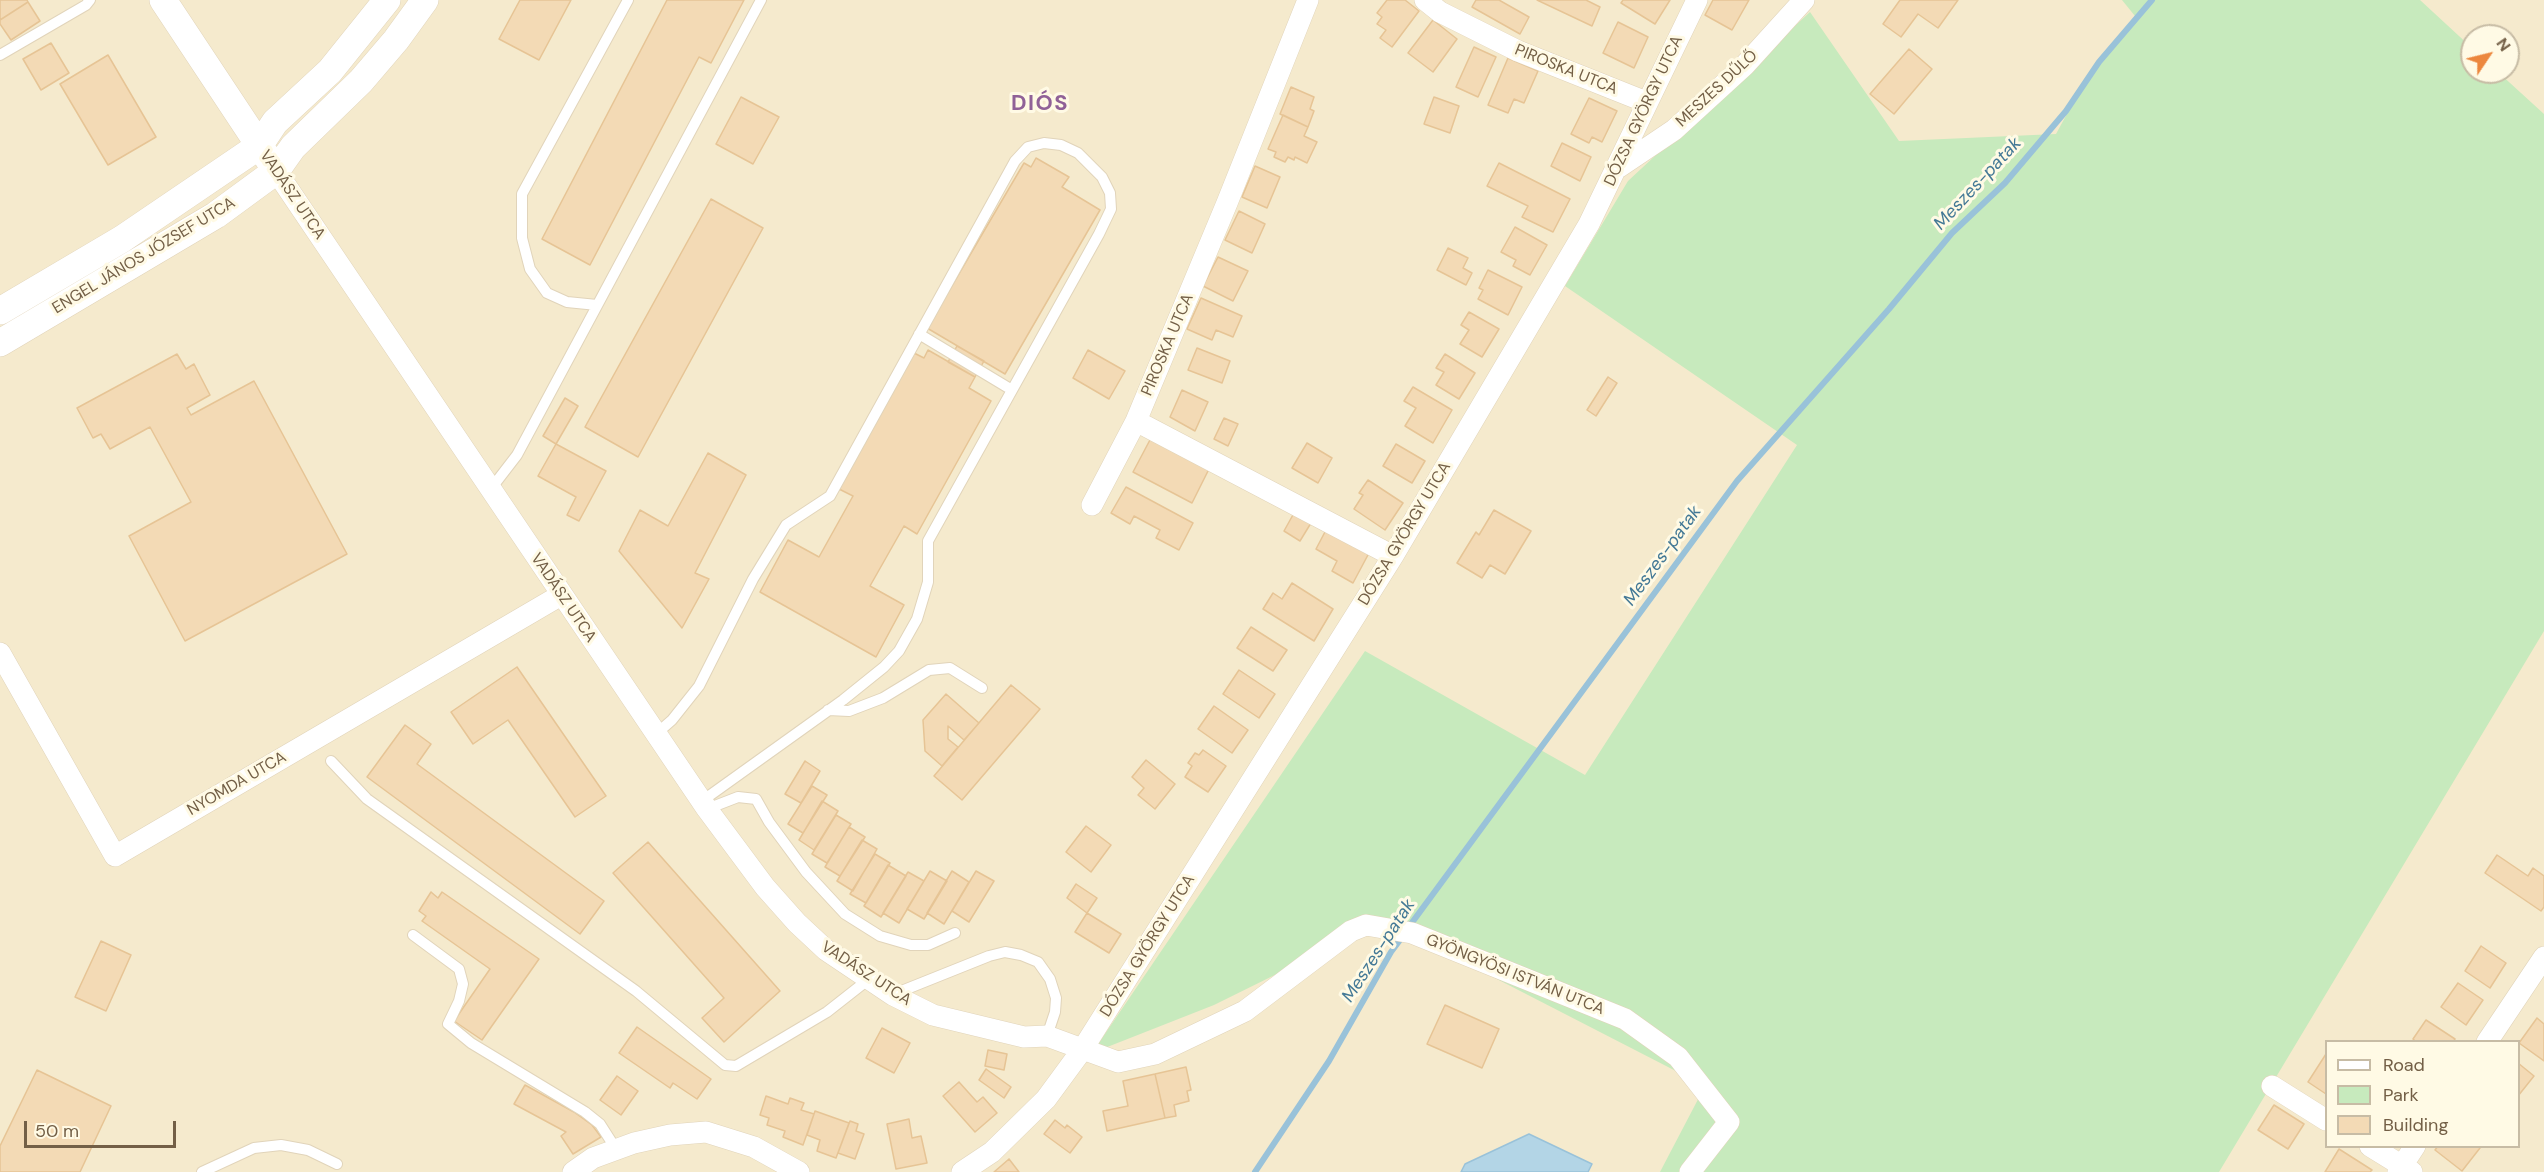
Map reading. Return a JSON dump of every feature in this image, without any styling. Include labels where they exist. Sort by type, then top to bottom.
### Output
[{"type":"street","name":"ENGEL JÁNOS JÓZSEF UTCA","points":[[0,311],[131,232],[260,146],[275,122],[330,71],[387,0]]},
{"type":"street","name":"ENGEL JÁNOS JÓZSEF UTCA","points":[[0,343],[216,215],[276,171],[292,147],[361,81],[396,40],[425,0]]},
{"type":"street","name":"PIROSKA UTCA","points":[[1092,505],[1136,421],[1308,0]]},
{"type":"street","name":"PIROSKA UTCA","points":[[1425,0],[1440,12],[1518,51],[1646,102]]},
{"type":"street","name":"DÓZSA GYÖRGY UTCA","points":[[1082,1050],[1393,556],[1589,224],[1619,167],[1646,102],[1697,0]]},
{"type":"street","name":"MESZES DŰLŐ","points":[[1619,167],[1674,130],[1745,65],[1804,0]]},
{"type":"street","name":"VADÁSZ UTCA","points":[[170,3],[276,171],[490,490],[705,805],[765,887],[826,950],[893,994],[943,1018],[1024,1037],[1047,1036],[1082,1050]]},
{"type":"street","points":[[1136,421],[1393,556]]},
{"type":"street","name":"NYOMDA UTCA","points":[[0,653],[114,856],[561,595]]},
{"type":"street","name":"GYÖNGYÖSI ISTVÁN UTCA","points":[[1082,1050],[1118,1062],[1155,1054],[1245,1011],[1352,932],[1366,925],[1403,931],[1625,1019],[1678,1057],[1729,1122],[1690,1172]]},
{"type":"street","points":[[2488,1040],[2544,957]]},
{"type":"street","points":[[963,1172],[992,1152],[1046,1099],[1082,1050]]},
{"type":"street","points":[[2272,1086],[2325,1119]]},
{"type":"street","points":[[573,1172],[592,1158],[633,1143],[670,1135],[706,1132],[754,1147],[799,1172]]},
{"type":"street","points":[[2373,1148],[2404,1170],[2414,1148]]},
{"type":"lane","points":[[0,55],[86,5],[90,0]]},
{"type":"lane","points":[[597,305],[567,302],[547,293],[530,269],[522,238],[522,194],[628,0]]},
{"type":"lane","points":[[490,490],[517,455],[663,178],[688,140],[761,0]]},
{"type":"lane","points":[[656,734],[672,720],[699,686],[753,579],[786,525],[830,496],[1015,161],[1028,147],[1044,142],[1061,145],[1078,153],[1102,177],[1110,193],[1110,209],[1093,244],[928,541],[928,582],[917,619],[899,651],[884,667],[705,805]]},
{"type":"lane","points":[[919,334],[1012,390]]},
{"type":"lane","points":[[828,710],[849,711],[883,698],[928,670],[950,668],[982,688]]},
{"type":"lane","points":[[331,761],[367,799],[636,991],[725,1065],[736,1066],[807,1024],[827,1012],[869,979]]},
{"type":"lane","points":[[705,805],[738,797],[756,799],[769,822],[806,872],[844,914],[880,936],[911,945],[928,945],[955,933]]},
{"type":"lane","points":[[413,935],[459,969],[463,984],[459,1001],[448,1024],[471,1043],[585,1112],[600,1124],[616,1149]]},
{"type":"lane","points":[[893,994],[989,956],[1005,952],[1021,955],[1038,962],[1050,979],[1056,998],[1055,1012],[1047,1036]]},
{"type":"lane","points":[[202,1172],[254,1148],[281,1145],[308,1150],[337,1164]]},
{"type":"shaded area","points":[[0,0],[2544,0],[2544,1172],[0,1172]]},
{"type":"green space","points":[[2122,0],[2420,0],[2460,37],[2460,84],[2511,84],[2544,114],[2544,631],[2219,1172],[1660,1172],[1705,1086],[1384,921],[1214,1005],[1092,1053],[1365,651],[1585,775],[1797,445],[1565,286],[1628,181],[1810,12],[1899,141],[2056,134],[2080,90],[2135,16]]},
{"type":"water","points":[[1529,1134],[1592,1164],[1588,1172],[1461,1172],[1465,1164]]},
{"type":"building","points":[[0,0],[27,0],[28,2],[0,20]]},
{"type":"building","points":[[520,0],[571,0],[539,60],[499,39]]},
{"type":"building","points":[[667,0],[744,0],[711,63],[699,57],[590,265],[542,239]]},
{"type":"building","points":[[1387,0],[1405,0],[1419,11],[1392,47],[1380,38],[1386,30],[1377,24],[1382,17],[1377,13]]},
{"type":"building","points":[[1476,0],[1499,0],[1529,17],[1520,34],[1472,7]]},
{"type":"building","points":[[1537,0],[1586,0],[1600,7],[1592,26]]},
{"type":"building","points":[[1623,0],[1670,0],[1655,24],[1621,3]]},
{"type":"building","points":[[1713,0],[1749,0],[1732,30],[1705,15]]},
{"type":"building","points":[[1900,0],[1958,0],[1938,28],[1918,14],[1901,37],[1883,24]]},
{"type":"building","points":[[28,2],[40,21],[11,40],[0,24],[0,20]]},
{"type":"building","points":[[1433,20],[1457,39],[1433,72],[1408,53]]},
{"type":"building","points":[[1618,22],[1648,37],[1634,68],[1603,53]]},
{"type":"building","points":[[51,43],[69,73],[41,90],[23,59]]},
{"type":"building","points":[[1474,47],[1496,57],[1478,97],[1456,87]]},
{"type":"building","points":[[1909,49],[1932,69],[1894,114],[1870,94]]},
{"type":"building","points":[[108,55],[156,137],[108,165],[60,84]]},
{"type":"building","points":[[1508,58],[1538,71],[1524,103],[1514,99],[1508,113],[1488,105]]},
{"type":"building","points":[[1291,87],[1314,97],[1310,109],[1314,111],[1308,127],[1280,114]]},
{"type":"building","points":[[741,97],[779,117],[753,164],[716,144]]},
{"type":"building","points":[[1434,97],[1459,106],[1450,133],[1424,124]]},
{"type":"building","points":[[1589,98],[1617,111],[1602,142],[1592,137],[1589,143],[1571,134]]},
{"type":"building","points":[[1283,115],[1308,127],[1304,136],[1317,142],[1307,163],[1295,157],[1294,160],[1288,157],[1285,162],[1274,157],[1276,152],[1268,149]]},
{"type":"building","points":[[1562,143],[1591,157],[1580,181],[1551,166]]},
{"type":"building","points":[[1036,158],[1069,177],[1062,187],[1100,210],[1005,374],[927,328],[1024,163],[1031,167]]},
{"type":"building","points":[[1499,163],[1570,199],[1553,232],[1522,217],[1528,206],[1487,186]]},
{"type":"building","points":[[1255,166],[1280,177],[1267,208],[1242,197]]},
{"type":"building","points":[[711,199],[763,228],[638,457],[585,427]]},
{"type":"building","points":[[1239,211],[1265,224],[1252,253],[1225,240]]},
{"type":"building","points":[[1515,227],[1547,245],[1530,275],[1513,266],[1516,260],[1501,252]]},
{"type":"building","points":[[1448,248],[1468,258],[1463,268],[1472,273],[1466,285],[1437,270]]},
{"type":"building","points":[[1218,257],[1248,271],[1233,301],[1203,286]]},
{"type":"building","points":[[1488,270],[1522,287],[1508,315],[1478,299],[1483,290],[1479,288]]},
{"type":"building","points":[[1201,298],[1242,316],[1233,337],[1216,330],[1212,340],[1187,329]]},
{"type":"building","points":[[1469,312],[1499,329],[1482,357],[1460,344],[1469,330],[1461,325]]},
{"type":"building","points":[[957,346],[984,361],[975,377],[948,362]]},
{"type":"building","points":[[1197,348],[1230,361],[1222,383],[1188,370]]},
{"type":"building","points":[[928,350],[975,377],[969,388],[991,401],[917,534],[904,526],[870,586],[904,605],[876,657],[760,592],[788,540],[819,557],[853,496],[839,489],[914,353],[924,358]]},
{"type":"building","points":[[1088,350],[1125,371],[1109,399],[1073,378]]},
{"type":"building","points":[[177,354],[186,369],[194,364],[210,395],[187,408],[191,415],[254,381],[347,554],[185,641],[129,536],[191,502],[150,427],[110,449],[101,434],[93,438],[77,408]]},
{"type":"building","points":[[1445,354],[1475,373],[1459,399],[1436,385],[1444,372],[1436,368]]},
{"type":"building","points":[[1608,377],[1617,383],[1596,416],[1587,410]]},
{"type":"building","points":[[1413,387],[1452,410],[1433,443],[1405,426],[1416,408],[1404,401]]},
{"type":"building","points":[[1182,390],[1208,402],[1195,431],[1170,417]]},
{"type":"building","points":[[565,398],[578,406],[556,444],[543,436]]},
{"type":"building","points":[[1224,418],[1238,424],[1228,446],[1214,439]]},
{"type":"building","points":[[1151,438],[1209,469],[1192,503],[1133,472]]},
{"type":"building","points":[[1307,443],[1332,458],[1318,483],[1292,468]]},
{"type":"building","points":[[556,444],[606,471],[579,521],[567,515],[576,497],[538,476]]},
{"type":"building","points":[[1396,444],[1425,461],[1412,483],[1383,466]]},
{"type":"building","points":[[708,453],[746,475],[695,573],[709,579],[682,628],[619,551],[640,510],[668,526]]},
{"type":"building","points":[[1368,480],[1403,503],[1385,530],[1354,509],[1363,495],[1359,493]]},
{"type":"building","points":[[1126,487],[1193,523],[1179,550],[1156,538],[1160,530],[1134,516],[1130,524],[1111,513]]},
{"type":"building","points":[[1494,510],[1531,531],[1505,574],[1490,565],[1482,578],[1457,563],[1476,532],[1479,535]]},
{"type":"building","points":[[1294,513],[1311,523],[1300,541],[1284,531]]},
{"type":"building","points":[[1326,530],[1369,553],[1353,583],[1332,571],[1337,561],[1316,549]]},
{"type":"building","points":[[1292,583],[1333,609],[1314,641],[1263,609],[1273,593],[1282,599]]},
{"type":"building","points":[[1251,627],[1287,650],[1273,671],[1237,648]]},
{"type":"building","points":[[517,667],[606,796],[575,817],[508,720],[473,744],[451,712]]},
{"type":"building","points":[[1239,670],[1275,694],[1259,718],[1223,694]]},
{"type":"building","points":[[1011,685],[1040,709],[962,800],[934,776]]},
{"type":"building","points":[[946,694],[979,723],[964,740],[948,726],[948,739],[958,747],[942,766],[925,751],[923,720]]},
{"type":"building","points":[[1214,706],[1248,730],[1232,753],[1198,729]]},
{"type":"building","points":[[405,725],[431,744],[417,764],[604,901],[580,934],[367,777]]},
{"type":"building","points":[[1203,750],[1226,766],[1208,792],[1185,777],[1192,766],[1188,763],[1195,753],[1199,755]]},
{"type":"building","points":[[1146,760],[1175,784],[1155,809],[1138,795],[1144,788],[1132,777]]},
{"type":"building","points":[[805,761],[820,771],[801,803],[785,794]]},
{"type":"building","points":[[812,786],[827,795],[803,833],[788,824]]},
{"type":"building","points":[[822,801],[838,811],[814,850],[799,840]]},
{"type":"building","points":[[836,815],[851,824],[827,863],[812,854]]},
{"type":"building","points":[[1086,826],[1111,845],[1091,872],[1066,852]]},
{"type":"building","points":[[849,827],[865,837],[840,876],[825,867]]},
{"type":"building","points":[[862,840],[877,849],[853,891],[837,881]]},
{"type":"building","points":[[648,842],[780,991],[724,1042],[702,1018],[724,998],[613,873]]},
{"type":"building","points":[[875,854],[890,863],[866,903],[850,894]]},
{"type":"building","points":[[2497,855],[2528,876],[2533,868],[2544,876],[2544,907],[2541,911],[2485,873]]},
{"type":"building","points":[[888,865],[906,876],[881,917],[864,906]]},
{"type":"building","points":[[930,871],[947,881],[924,919],[907,909]]},
{"type":"building","points":[[952,871],[969,882],[944,924],[927,913]]},
{"type":"building","points":[[976,871],[994,881],[969,922],[952,911]]},
{"type":"building","points":[[908,872],[924,881],[899,923],[883,913]]},
{"type":"building","points":[[1076,884],[1097,898],[1087,913],[1067,898]]},
{"type":"building","points":[[431,892],[438,898],[442,892],[539,959],[482,1040],[454,1021],[490,969],[422,921],[426,916],[419,911]]},
{"type":"building","points":[[1087,913],[1121,934],[1109,953],[1075,932]]},
{"type":"building","points":[[101,941],[131,955],[106,1011],[75,997]]},
{"type":"building","points":[[2481,946],[2506,963],[2490,988],[2465,971]]},
{"type":"building","points":[[2458,983],[2483,1000],[2466,1025],[2441,1007]]},
{"type":"building","points":[[1445,1005],[1499,1029],[1482,1068],[1427,1044]]},
{"type":"building","points":[[2537,1018],[2544,1024],[2544,1061],[2520,1044]]},
{"type":"building","points":[[2426,1020],[2455,1039],[2414,1040]]},
{"type":"building","points":[[637,1027],[711,1079],[697,1099],[673,1083],[670,1088],[619,1053]]},
{"type":"building","points":[[882,1028],[910,1043],[894,1073],[866,1058]]},
{"type":"building","points":[[988,1050],[1007,1054],[1004,1070],[985,1066]]},
{"type":"building","points":[[2325,1056],[2325,1093],[2308,1082]]},
{"type":"building","points":[[2520,1065],[2534,1076],[2520,1094]]},
{"type":"building","points":[[1186,1067],[1191,1090],[1187,1091],[1189,1101],[1174,1105],[1176,1116],[1165,1118],[1155,1074]]},
{"type":"building","points":[[986,1069],[1011,1087],[1004,1098],[979,1080]]},
{"type":"building","points":[[37,1070],[111,1106],[80,1172],[0,1172],[0,1146]]},
{"type":"building","points":[[1155,1074],[1165,1118],[1107,1131],[1103,1111],[1128,1106],[1123,1081]]},
{"type":"building","points":[[617,1076],[638,1091],[621,1115],[600,1100]]},
{"type":"building","points":[[959,1082],[977,1102],[983,1097],[997,1113],[975,1132],[943,1096]]},
{"type":"building","points":[[525,1085],[574,1112],[592,1125],[601,1137],[573,1154],[561,1136],[566,1132],[514,1104]]},
{"type":"building","points":[[766,1096],[788,1104],[790,1098],[804,1103],[801,1110],[814,1114],[803,1145],[783,1137],[785,1131],[767,1125],[769,1118],[760,1115]]},
{"type":"building","points":[[2274,1105],[2304,1124],[2288,1149],[2258,1130]]},
{"type":"building","points":[[815,1111],[849,1123],[836,1158],[817,1151],[820,1140],[807,1135]]},
{"type":"building","points":[[909,1119],[912,1138],[921,1136],[927,1163],[896,1169],[887,1124]]},
{"type":"building","points":[[1055,1120],[1065,1128],[1067,1125],[1082,1137],[1070,1153],[1044,1134]]},
{"type":"building","points":[[850,1121],[858,1124],[856,1131],[864,1134],[855,1159],[838,1153]]},
{"type":"building","points":[[2436,1148],[2480,1148],[2462,1171],[2435,1150]]},
{"type":"building","points":[[2339,1149],[2372,1170],[2370,1172],[2325,1172]]},
{"type":"building","points":[[1009,1159],[1019,1172],[994,1172]]},
{"type":"waterway","name":"Meszes-patak","points":[[1408,928],[1737,481],[1889,309],[1952,233],[2005,183],[2066,111],[2099,62],[2152,0]]},
{"type":"waterway","name":"Meszes-patak","points":[[1255,1172],[1329,1061],[1391,952],[1403,936]]},
{"type":"district","name":"DIÓS","points":[[1040,104]]}]
